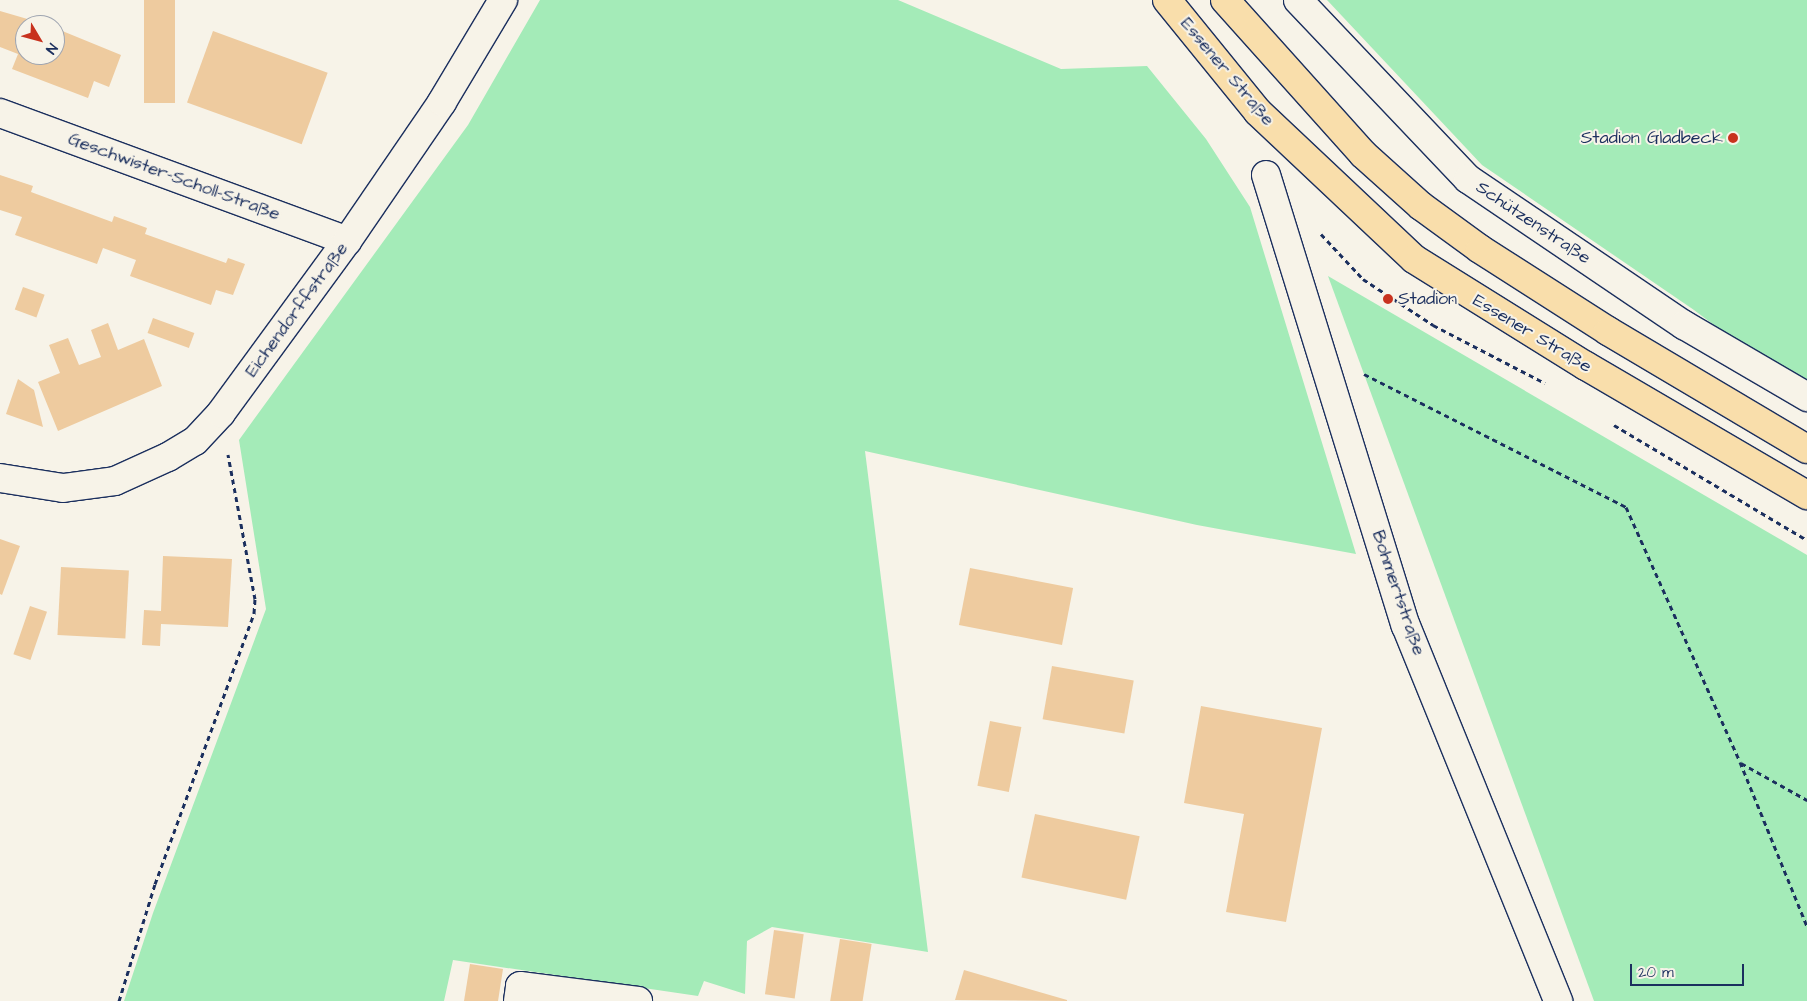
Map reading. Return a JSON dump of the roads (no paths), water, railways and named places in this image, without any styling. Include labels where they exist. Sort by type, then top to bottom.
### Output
[{"type":"main road","name":"Essener Straße","points":[[1167,0],[1258,112],[1414,260],[1570,357],[1807,495]]},
{"type":"main road","points":[[1226,0],[1363,154],[1421,206],[1480,248],[1608,331],[1807,449]]},
{"type":"street","name":"Eichendorffstraße","points":[[0,478],[63,488],[115,481],[168,457],[195,440],[221,413],[347,241],[442,102],[503,0]]},
{"type":"street","name":"Schützenstraße","points":[[1298,0],[1468,179],[1684,325],[1807,397]]},
{"type":"street","name":"Geschwister-Scholl-Straße","points":[[0,113],[347,241]]},
{"type":"street","name":"Bohmertstraße","points":[[1266,175],[1406,626],[1558,1001]]},
{"type":"street","points":[[518,1001],[520,986],[638,1001]]},
{"type":"place","name":"Stadion Gladbeck","points":[[1733,138]]},
{"type":"place","name":"Stadion","points":[[1388,299]]}]
